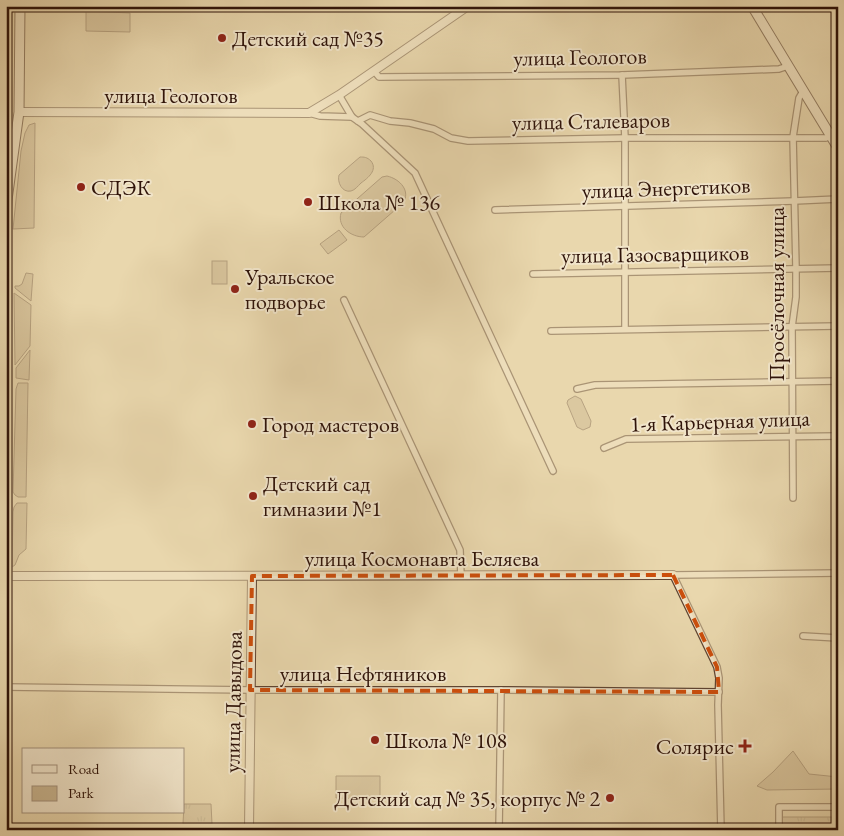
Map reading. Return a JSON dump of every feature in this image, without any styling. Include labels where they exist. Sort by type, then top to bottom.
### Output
[{"type":"main road","points":[[6,221],[19,112],[20,6]]},
{"type":"main road","points":[[752,6],[838,148]]},
{"type":"main road","points":[[6,329],[6,490]]},
{"type":"street","points":[[309,113],[468,6]]},
{"type":"street","name":"улица Геологов","points":[[374,71],[379,77],[622,75],[779,69],[788,66]]},
{"type":"street","points":[[622,75],[625,138],[625,329]]},
{"type":"street","name":"Просёлочная улица","points":[[793,498],[792,327],[796,297],[796,268],[793,137],[799,98],[803,91]]},
{"type":"street","points":[[338,95],[355,119],[415,172],[553,471]]},
{"type":"street","name":"улица Геологов","points":[[19,112],[309,113],[320,116],[355,119]]},
{"type":"street","name":"улица Сталеваров","points":[[355,119],[370,115],[390,121],[410,123],[434,129],[452,138],[468,141],[625,138],[826,138],[830,136]]},
{"type":"street","name":"улица Энергетиков","points":[[495,210],[794,202],[838,199]]},
{"type":"street","name":"улица Газосварщиков","points":[[533,274],[838,268]]},
{"type":"street","points":[[344,300],[460,550],[461,576]]},
{"type":"street","points":[[551,331],[838,326]]},
{"type":"street","points":[[577,389],[595,385],[838,381]]},
{"type":"street","name":"1-я Карьерная улица","points":[[604,448],[626,439],[838,436]]},
{"type":"street","name":"улица Космонавта Беляева","points":[[6,576],[673,575],[838,572]]},
{"type":"street","points":[[673,575],[717,667],[719,678],[721,830]]},
{"type":"street","name":"улица Давыдова","points":[[249,830],[252,576]]},
{"type":"street","points":[[803,636],[838,638]]},
{"type":"street","name":"улица Нефтяников","points":[[6,687],[719,692]]},
{"type":"street","points":[[500,830],[501,690]]},
{"type":"street","points":[[779,830],[779,807],[838,807]]},
{"type":"highlighted area","points":[[673,575],[717,667],[719,692],[250,690],[252,576]]},
{"type":"green space","points":[[86,11],[130,13],[130,32],[86,31]]},
{"type":"green space","points":[[35,123],[34,228],[13,229],[21,151],[29,125]]},
{"type":"green space","points":[[360,157],[371,161],[373,171],[354,190],[345,190],[340,184],[339,175]]},
{"type":"green space","points":[[387,176],[403,186],[406,194],[403,203],[364,237],[350,233],[341,223],[341,213],[382,177]]},
{"type":"green space","points":[[339,230],[347,240],[328,254],[320,244]]},
{"type":"green space","points":[[212,261],[227,261],[227,284],[212,284]]},
{"type":"green space","points":[[26,273],[33,274],[31,301],[15,288],[15,286],[22,284]]},
{"type":"green space","points":[[14,293],[31,305],[30,346],[15,365]]},
{"type":"green space","points":[[30,350],[29,380],[16,378],[16,368]]},
{"type":"green space","points":[[18,383],[28,383],[26,497],[18,497],[13,492],[16,389]]},
{"type":"green space","points":[[575,396],[581,399],[591,421],[590,427],[583,430],[577,427],[567,403],[568,400]]},
{"type":"green space","points":[[17,503],[27,503],[26,549],[19,555],[15,565],[12,567],[13,512]]},
{"type":"green space","points":[[793,751],[809,774],[838,777],[838,789],[767,790],[757,786]]},
{"type":"green space","points":[[336,776],[380,776],[380,799],[336,798]]},
{"type":"green space","points":[[185,804],[211,804],[212,824],[183,824]]},
{"type":"green space","points":[[781,817],[838,817],[838,830],[781,830]]},
{"type":"place","name":"Детский сад №35","points":[[222,38]]},
{"type":"place","name":"СДЭК","points":[[81,187]]},
{"type":"place","name":"Школа № 136","points":[[308,202]]},
{"type":"place","name":"Уральское подворье","points":[[235,289]]},
{"type":"place","name":"Город мастеров","points":[[252,424]]},
{"type":"place","name":"Детский сад гимназии №1","points":[[253,496]]},
{"type":"place","name":"Школа № 108","points":[[375,740]]},
{"type":"place","name":"Солярис","points":[[745,746]]},
{"type":"place","name":"Детский сад № 35, корпус № 2","points":[[610,798]]}]
